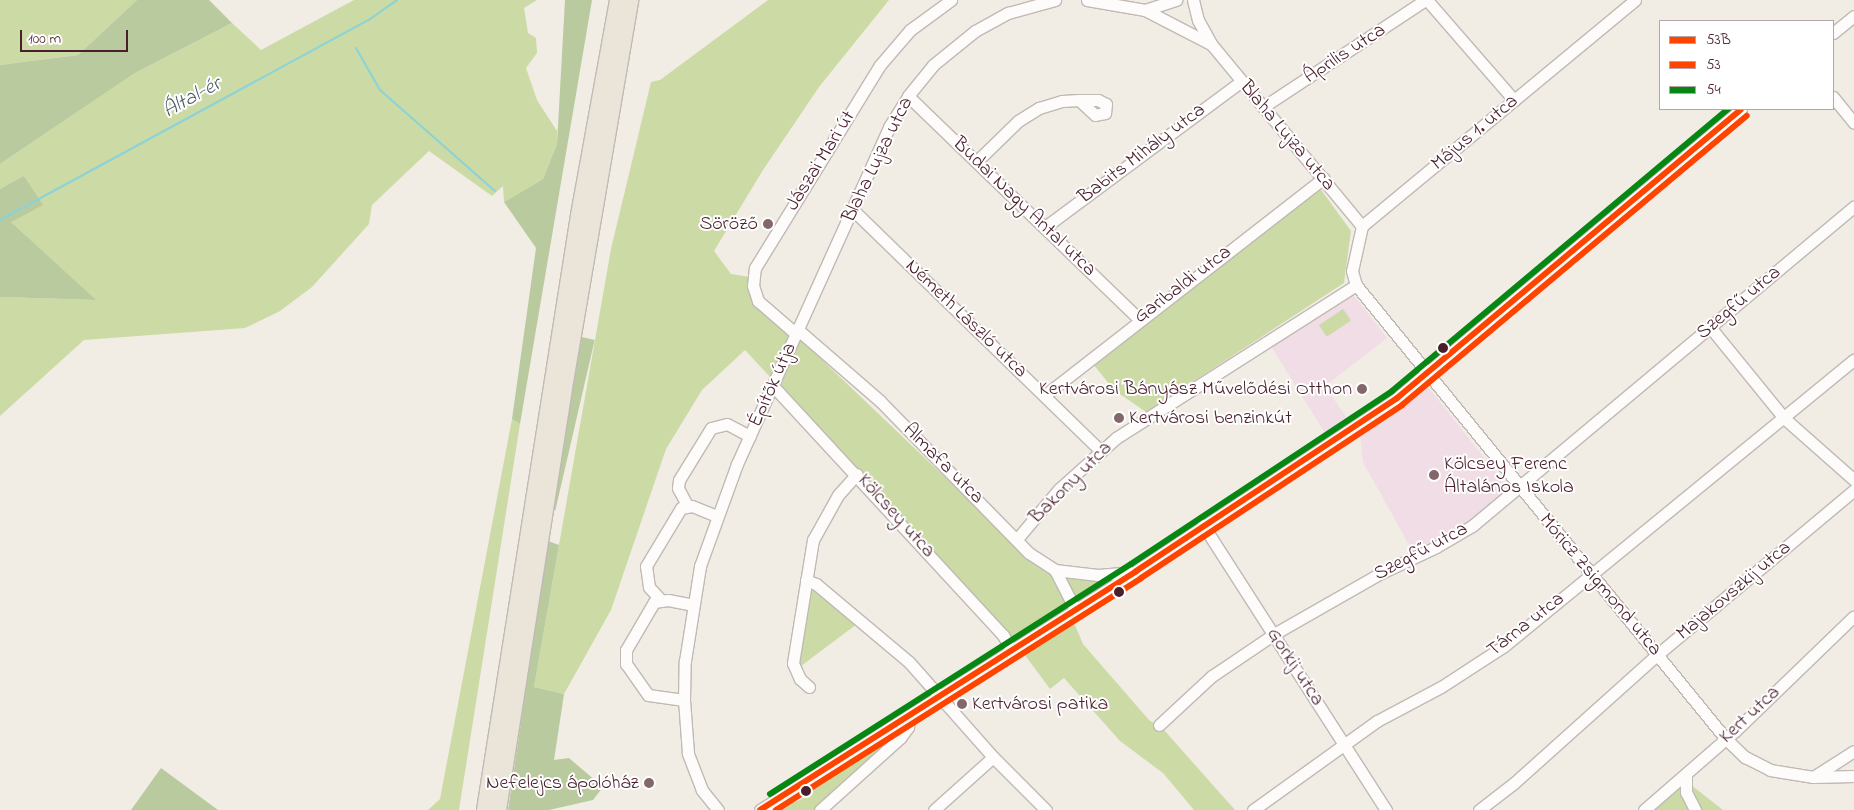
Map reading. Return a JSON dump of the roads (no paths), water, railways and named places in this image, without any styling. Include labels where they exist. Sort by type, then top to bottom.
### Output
[{"type":"highway","points":[[485,810],[576,234],[618,0]]},
{"type":"highway","points":[[498,810],[567,369],[630,0]]},
{"type":"street","name":"Jászai Mari út","points":[[796,331],[758,301],[753,286],[755,268],[880,64],[910,30],[951,0]]},
{"type":"street","name":"Blaha Lujza utca","points":[[796,331],[890,127],[908,96],[933,65],[975,31],[1008,13],[1055,0]]},
{"type":"street","name":"Blaha Lujza utca","points":[[1087,0],[1145,10],[1212,45]]},
{"type":"street","points":[[1145,10],[1176,0]]},
{"type":"street","name":"Blaha Lujza utca","points":[[1193,0],[1198,20],[1212,45],[1240,82],[1324,178],[1362,226]]},
{"type":"street","points":[[1426,0],[1514,100]]},
{"type":"street","name":"Április utca","points":[[1263,107],[1426,0]]},
{"type":"street","name":"Május 1. utca","points":[[1362,226],[1635,0]]},
{"type":"street","points":[[1834,32],[1854,16]]},
{"type":"street","name":"Babits Mihály utca","points":[[1044,227],[1240,82]]},
{"type":"street","name":"Budai Nagy Antal utca","points":[[908,96],[1139,319]]},
{"type":"street","points":[[1834,97],[1854,123]]},
{"type":"street","points":[[977,161],[1027,115],[1050,104],[1080,100]]},
{"type":"street","points":[[760,810],[1136,571],[1203,525],[1333,443],[1397,398],[1425,372],[1740,110]]},
{"type":"street","name":"Garibaldi utca","points":[[1045,395],[1139,319],[1324,178]]},
{"type":"street","name":"Szegfű utca","points":[[1159,726],[1212,676],[1274,634],[1381,573],[1465,530],[1854,207]]},
{"type":"street","name":"Németh László utca","points":[[853,210],[1100,450]]},
{"type":"street","points":[[1356,285],[1352,270],[1362,226]]},
{"type":"street","name":"Móricz Zsigmond utca","points":[[1356,285],[1425,372],[1726,738],[1756,764],[1791,775],[1813,777],[1854,776]]},
{"type":"street","name":"Bakony utca","points":[[1017,539],[1059,490],[1100,450],[1356,285]]},
{"type":"street","points":[[1710,327],[1784,418],[1854,480]]},
{"type":"street","name":"Építők útja","points":[[718,810],[693,773],[688,753],[684,700],[693,605],[700,566],[717,516],[796,331]]},
{"type":"street","name":"Almafa utca","points":[[796,331],[880,401],[1029,553],[1055,570],[1075,609]]},
{"type":"street","name":"Tárna utca","points":[[1253,810],[1344,743],[1504,646],[1590,573],[1854,360]]},
{"type":"street","name":"Kölcsey utca","points":[[774,386],[857,474],[1003,635],[1012,651]]},
{"type":"street","name":"Építők útja","points":[[687,506],[678,488],[679,480],[711,428],[727,424],[750,436]]},
{"type":"street","points":[[809,686],[800,679],[793,663],[813,540],[838,495],[857,474]]},
{"type":"street","name":"Majakovszkij utca","points":[[1479,810],[1514,784],[1658,654],[1854,490]]},
{"type":"street","points":[[660,599],[649,587],[646,566],[681,508],[687,506],[717,516]]},
{"type":"street","name":"Gorkij utca","points":[[1203,525],[1386,810]]},
{"type":"street","points":[[1055,570],[1098,575],[1136,571]]},
{"type":"street","points":[[806,580],[877,633],[915,668],[993,757],[1046,810]]},
{"type":"street","points":[[684,700],[648,695],[626,664],[626,650],[654,602],[660,599],[693,605]]},
{"type":"street","name":"Kert utca","points":[[1644,810],[1726,738],[1854,616]]},
{"type":"street","points":[[820,810],[900,738],[908,727],[909,716]]},
{"type":"street","points":[[1813,777],[1854,752],[1850,763],[1854,771]]},
{"type":"street","points":[[934,810],[993,757]]},
{"type":"street","points":[[1686,774],[1686,792],[1695,810]]},
{"type":"waterway","name":"Által-ér","points":[[0,220],[370,19],[397,0]]},
{"type":"waterway","points":[[356,48],[380,90],[495,191]]},
{"type":"place","name":"Söröző","points":[[768,224]]},
{"type":"place","name":"Kertvárosi Bányász Művelődési Otthon","points":[[1362,389]]},
{"type":"place","name":"Kertvárosi benzinkút","points":[[1119,418]]},
{"type":"place","name":"Kölcsey Ferenc Általános Iskola","points":[[1434,475]]},
{"type":"place","name":"Kertvárosi patika","points":[[962,704]]},
{"type":"place","name":"Nefelejcs ápolóház","points":[[649,783]]}]
